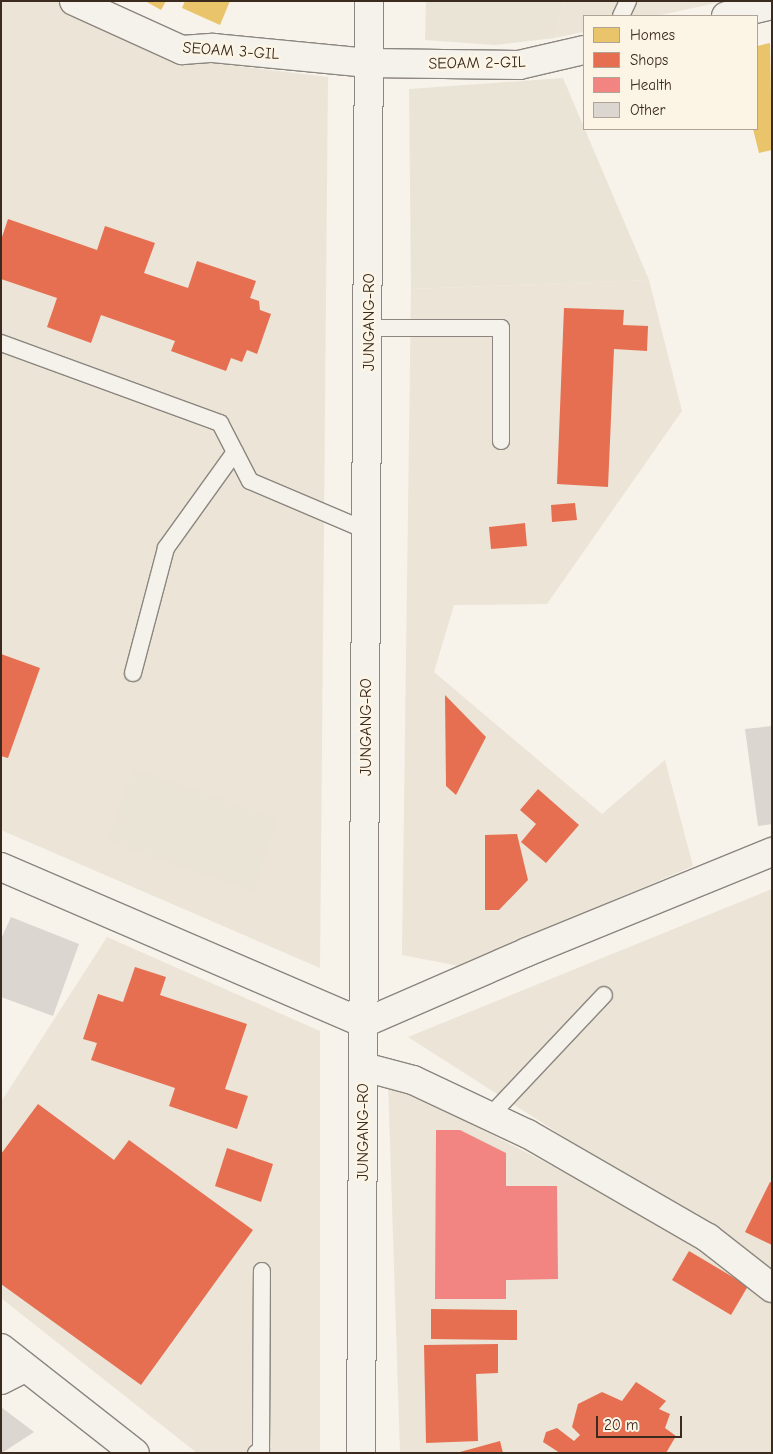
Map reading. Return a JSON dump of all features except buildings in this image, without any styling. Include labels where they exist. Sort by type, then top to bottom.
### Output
[{"type":"street","name":"SEOAM 3-GIL","points":[[74,1],[182,50],[213,48],[368,63]]},
{"type":"street","name":"JUNGANG-RO","points":[[361,1453],[371,124],[368,63],[370,1]]},
{"type":"street","points":[[730,15],[772,5]]},
{"type":"street","name":"SEOAM 2-GIL","points":[[368,63],[519,65],[583,50]]},
{"type":"street","points":[[1,867],[364,1023],[527,952],[772,852]]},
{"type":"street","points":[[364,1067],[413,1080],[528,1134],[708,1238],[772,1288]]},
{"type":"street","points":[[1,1348],[13,1374],[135,1453]]},
{"type":"lane","points":[[621,15],[628,1]]},
{"type":"lane","points":[[369,328],[501,328],[501,441]]},
{"type":"lane","points":[[1,343],[220,423],[250,481],[368,532]]},
{"type":"lane","points":[[133,673],[166,548],[235,452]]},
{"type":"lane","points":[[490,1116],[604,995]]},
{"type":"lane","points":[[256,1453],[261,1450],[262,1271]]},
{"type":"shaded area","points":[[1,1],[55,1],[203,62],[328,77],[320,968],[1,830]]},
{"type":"shaded area","points":[[426,1],[564,1],[554,38],[495,45],[425,40]]},
{"type":"shaded area","points":[[564,1],[725,1],[661,15],[583,15],[583,32],[554,38]]},
{"type":"shaded area","points":[[563,78],[583,125],[583,130],[585,130],[649,280],[411,289],[409,89]]},
{"type":"shaded area","points":[[649,280],[682,411],[547,604],[454,605],[434,672],[602,814],[665,760],[693,866],[459,966],[402,955],[411,289]]},
{"type":"shaded area","points":[[133,768],[279,819],[253,892],[107,841]]},
{"type":"shaded area","points":[[772,889],[772,1453],[400,1453],[388,1081],[603,1192],[613,1168],[408,1037]]},
{"type":"shaded area","points":[[107,937],[320,1031],[320,1453],[197,1453],[1,1298],[1,1102]]}]
